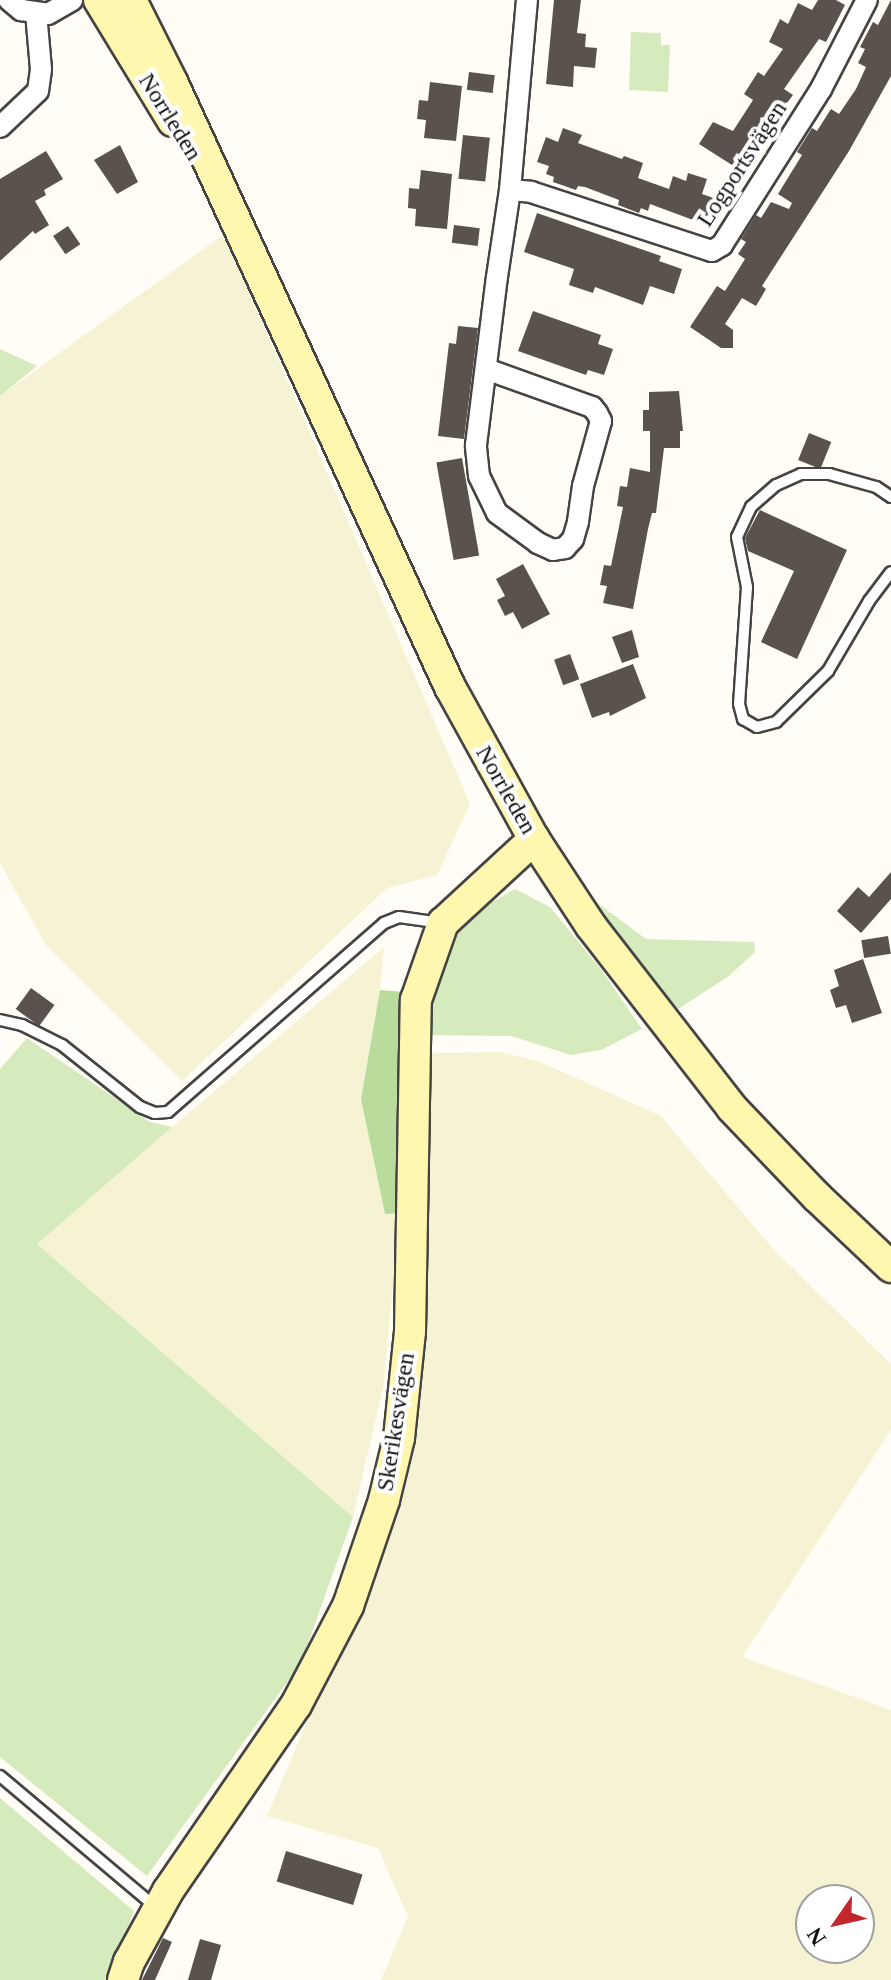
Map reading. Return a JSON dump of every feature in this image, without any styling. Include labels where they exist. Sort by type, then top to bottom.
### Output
[{"type":"main road","name":"Norrleden","points":[[99,0],[242,233]]},
{"type":"main road","name":"Norrleden","points":[[131,0],[242,233],[450,687],[534,839],[591,926],[732,1108],[817,1197],[891,1267]]},
{"type":"main road","name":"Skerikesvägen","points":[[123,1980],[129,1962],[188,1859],[296,1705],[348,1606],[384,1500],[399,1438],[410,1332],[416,1000],[443,923],[534,839]]},
{"type":"street","points":[[9,0],[21,10],[48,14],[72,0]]},
{"type":"street","points":[[486,369],[592,407],[601,421],[583,486],[578,522],[573,539],[565,548],[553,550],[514,528],[497,513],[486,496],[479,476],[476,445],[486,369],[510,190],[527,0]]},
{"type":"street","name":"Logportsvägen","points":[[510,190],[531,192],[712,251],[722,245],[821,89],[867,0]]},
{"type":"street","points":[[0,127],[38,91],[41,69],[36,13]]},
{"type":"lane","points":[[891,497],[876,487],[829,474],[801,474],[776,485],[751,507],[737,537],[747,587],[739,704],[743,719],[757,727],[776,722],[828,671],[869,601],[891,572]]},
{"type":"lane","points":[[0,1020],[22,1025],[62,1045],[140,1107],[155,1113],[168,1112],[384,923],[399,917],[443,923]]},
{"type":"lane","points":[[0,1776],[158,1909]]},
{"type":"shaded area","points":[[224,234],[470,804],[437,875],[387,888],[182,1081],[45,944],[0,863],[0,396]]},
{"type":"shaded area","points":[[384,947],[380,990],[361,1099],[385,1213],[399,1213],[384,1383],[353,1517],[36,1243]]},
{"type":"shaded area","points":[[499,1052],[538,1061],[661,1116],[774,1250],[891,1364],[891,1430],[742,1657],[891,1710],[891,1980],[381,1980],[408,1917],[378,1848],[267,1816],[377,1557],[418,1411],[426,1053]]},
{"type":"green space","points":[[631,32],[661,33],[661,45],[670,45],[668,92],[629,90]]},
{"type":"green space","points":[[0,349],[37,366],[0,396]]},
{"type":"green space","points":[[515,889],[550,907],[600,968],[642,1029],[601,1050],[571,1055],[511,1036],[425,1035],[432,978],[461,920]]},
{"type":"green space","points":[[584,893],[646,939],[754,942],[755,952],[729,976],[672,1013]]},
{"type":"green space","points":[[380,990],[405,992],[399,1213],[385,1214],[361,1099]]},
{"type":"green space","points":[[27,1038],[150,1122],[172,1127],[37,1244],[353,1517],[301,1663],[147,1876],[0,1757],[0,1069]]},
{"type":"green space","points":[[0,1798],[134,1911],[108,1980],[0,1980]]},
{"type":"building","points":[[554,0],[581,0],[577,33],[586,34],[585,47],[597,48],[595,68],[574,66],[573,87],[546,84]]},
{"type":"building","points":[[818,0],[836,0],[845,5],[826,42],[819,39],[784,89],[793,95],[753,148],[757,150],[743,172],[699,144],[713,122],[733,131],[753,100],[744,94],[758,72],[764,76],[783,49],[769,42],[780,19],[788,24],[798,3],[812,10]]},
{"type":"building","points":[[891,0],[891,76],[849,151],[762,286],[766,289],[756,306],[742,298],[725,324],[733,330],[733,348],[721,348],[690,327],[717,286],[725,291],[745,259],[738,254],[746,242],[741,239],[756,215],[761,218],[771,202],[789,209],[792,203],[778,194],[802,155],[797,152],[812,128],[817,131],[831,109],[839,114],[856,89],[866,67],[858,63],[865,49],[860,47],[873,22],[878,25]]},
{"type":"building","points":[[469,72],[495,75],[493,93],[467,90]]},
{"type":"building","points":[[430,82],[462,86],[456,141],[424,138],[426,120],[417,119],[419,100],[428,101]]},
{"type":"building","points":[[563,128],[582,135],[578,143],[643,163],[638,178],[669,189],[673,176],[686,181],[688,173],[707,179],[702,194],[722,201],[712,227],[650,204],[648,211],[641,208],[639,213],[618,205],[619,200],[585,187],[578,186],[576,190],[553,182],[554,177],[546,174],[549,166],[537,162],[546,137],[558,142]]},
{"type":"building","points":[[463,135],[490,138],[485,182],[458,179]]},
{"type":"building","points":[[120,145],[138,182],[117,194],[94,160]]},
{"type":"building","points":[[46,151],[63,179],[44,190],[46,195],[35,201],[49,225],[35,234],[33,231],[0,261],[0,179]]},
{"type":"building","points":[[421,170],[452,174],[447,229],[415,226],[416,209],[408,208],[409,188],[419,189]]},
{"type":"building","points":[[537,213],[661,256],[659,261],[682,269],[674,294],[650,286],[643,305],[595,287],[593,293],[569,285],[574,269],[524,252]]},
{"type":"building","points":[[454,225],[480,228],[478,246],[452,243]]},
{"type":"building","points":[[68,226],[80,244],[65,254],[53,236]]},
{"type":"building","points":[[533,311],[601,335],[598,344],[613,349],[604,375],[588,370],[586,375],[518,351]]},
{"type":"building","points":[[458,326],[478,328],[464,439],[438,436],[449,343],[456,344]]},
{"type":"building","points":[[679,391],[683,431],[680,431],[680,448],[664,448],[656,513],[652,513],[648,529],[633,609],[603,603],[607,586],[600,585],[604,565],[611,566],[623,507],[617,506],[620,486],[627,487],[630,468],[650,472],[650,431],[643,431],[643,410],[649,410],[649,392]]},
{"type":"building","points":[[809,433],[831,442],[820,469],[798,460]]},
{"type":"building","points":[[462,458],[479,555],[454,560],[436,463]]},
{"type":"building","points":[[760,510],[847,550],[797,659],[761,642],[794,571],[748,551],[745,538]]},
{"type":"building","points":[[523,564],[550,614],[522,629],[513,612],[505,616],[497,600],[505,596],[496,579]]},
{"type":"building","points":[[632,630],[639,657],[622,663],[612,637]]},
{"type":"building","points":[[570,654],[579,679],[563,685],[554,660]]},
{"type":"building","points":[[633,664],[646,698],[610,716],[609,712],[592,718],[580,684]]},
{"type":"building","points":[[891,872],[891,899],[861,933],[837,911],[858,887],[869,897]]},
{"type":"building","points":[[888,936],[891,954],[864,958],[861,940]]},
{"type":"building","points":[[863,959],[882,1013],[852,1023],[846,1005],[836,1008],[830,990],[839,986],[834,970]]},
{"type":"building","points":[[31,988],[54,1005],[39,1026],[16,1009]]},
{"type":"building","points":[[286,1851],[363,1874],[353,1905],[277,1882]]},
{"type":"building","points":[[163,1938],[172,1942],[155,1980],[142,1980]]},
{"type":"building","points":[[200,1939],[221,1945],[211,1980],[188,1980]]}]
